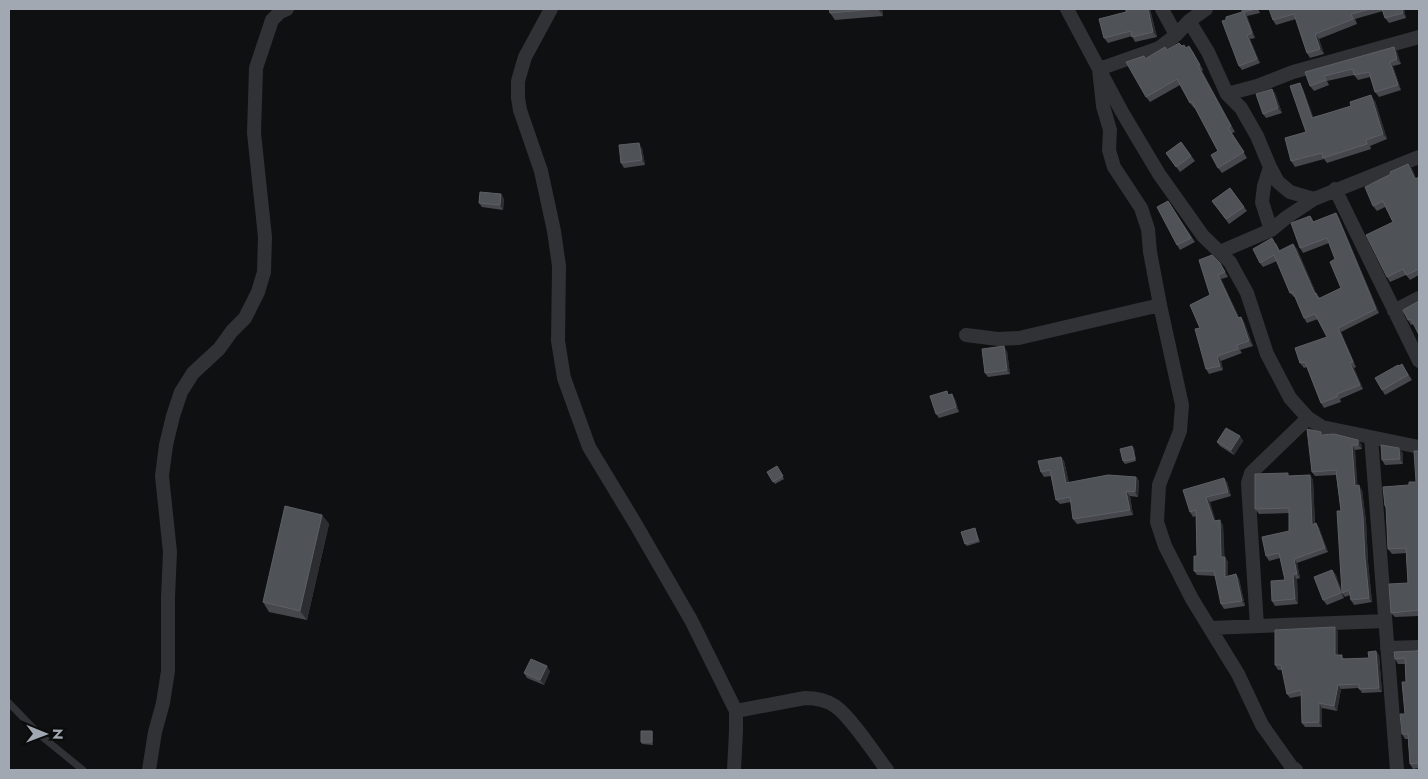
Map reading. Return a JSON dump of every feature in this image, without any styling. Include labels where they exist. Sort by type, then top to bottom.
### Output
[{"type":"street","points":[[149,770],[165,695],[168,671],[170,552],[162,476],[166,445],[181,392],[193,373],[219,349],[232,330],[244,318],[258,292],[264,272],[265,238],[254,133],[256,68],[272,20],[280,12],[287,9]]},
{"type":"street","points":[[551,9],[521,68],[518,81],[518,98],[520,110],[541,171],[554,231],[559,266],[558,341],[564,378],[589,447],[691,620],[736,711],[734,770]]},
{"type":"street","points":[[1067,9],[1122,112],[1159,174],[1203,236],[1230,262],[1247,293],[1267,354],[1290,398],[1308,418],[1322,427],[1419,447]]},
{"type":"street","points":[[1162,9],[1176,35]]},
{"type":"street","points":[[1099,70],[1159,48],[1176,35],[1189,21],[1206,9]]},
{"type":"street","points":[[1189,21],[1208,52],[1227,94],[1241,108],[1258,136],[1270,168],[1278,182],[1290,192],[1314,199]]},
{"type":"street","points":[[1227,94],[1257,86],[1293,72],[1419,36]]},
{"type":"street","points":[[1099,70],[1103,106],[1110,130],[1109,150],[1114,168],[1141,208],[1148,229],[1150,252],[1160,305],[1182,405],[1180,431],[1160,486],[1157,522],[1165,546],[1192,599],[1238,674],[1262,724],[1291,766],[1296,770]]},
{"type":"street","points":[[1220,252],[1272,230],[1287,216],[1314,199],[1419,156]]},
{"type":"street","points":[[1270,168],[1264,186],[1262,202],[1272,230]]},
{"type":"street","points":[[1335,189],[1419,361]]},
{"type":"street","points":[[1394,311],[1419,298]]},
{"type":"street","points":[[966,335],[1019,338],[1160,305]]},
{"type":"street","points":[[1257,626],[1248,483],[1251,473],[1308,418]]},
{"type":"street","points":[[1371,437],[1397,770]]},
{"type":"street","points":[[1210,628],[1385,621]]},
{"type":"street","points":[[1387,648],[1419,647]]},
{"type":"street","points":[[736,711],[805,698],[813,698],[829,703],[837,707],[857,730],[887,770]]},
{"type":"lane","points":[[9,703],[40,735],[83,770]]},
{"type":"building","points":[[829,9],[876,9],[830,13]]},
{"type":"building","points":[[1131,9],[1148,9],[1153,32],[1132,37],[1131,31],[1104,38],[1099,19]]},
{"type":"building","points":[[1242,9],[1256,9],[1244,12],[1252,33],[1247,35],[1257,59],[1239,66],[1222,21],[1226,20],[1226,17],[1242,12]]},
{"type":"building","points":[[1269,9],[1370,9],[1351,14],[1353,19],[1315,34],[1320,49],[1307,53],[1294,14],[1273,20]]},
{"type":"building","points":[[1382,9],[1402,9],[1403,13],[1385,18]]},
{"type":"building","points":[[1179,43],[1186,48],[1189,46],[1231,126],[1228,128],[1244,152],[1218,168],[1211,155],[1218,151],[1192,102],[1190,103],[1177,79],[1146,97],[1126,62],[1144,56],[1145,59],[1165,47],[1167,50]]},
{"type":"building","points":[[1394,47],[1397,59],[1390,62],[1398,85],[1375,92],[1369,72],[1354,75],[1353,69],[1324,76],[1326,80],[1310,86],[1305,72]]},
{"type":"building","points":[[1300,83],[1312,118],[1351,106],[1350,102],[1371,95],[1383,134],[1366,140],[1367,144],[1323,158],[1322,153],[1291,161],[1285,138],[1306,132],[1290,86]]},
{"type":"building","points":[[1272,89],[1278,108],[1263,114],[1256,94]]},
{"type":"building","points":[[1181,142],[1191,156],[1176,167],[1166,153]]},
{"type":"building","points":[[639,143],[642,160],[621,163],[619,145]]},
{"type":"building","points":[[1408,164],[1415,179],[1419,177],[1419,269],[1406,275],[1403,269],[1387,277],[1366,235],[1393,222],[1383,201],[1373,206],[1365,187]]},
{"type":"building","points":[[1230,188],[1244,207],[1226,219],[1212,201]]},
{"type":"building","points":[[480,192],[501,194],[500,205],[479,203]]},
{"type":"building","points":[[1168,201],[1191,238],[1177,245],[1157,207]]},
{"type":"building","points":[[1336,213],[1376,309],[1338,328],[1353,362],[1350,363],[1360,385],[1321,403],[1305,362],[1300,363],[1295,348],[1327,337],[1315,314],[1304,318],[1293,292],[1290,293],[1274,255],[1260,263],[1253,249],[1272,238],[1279,251],[1293,244],[1318,299],[1341,288],[1330,262],[1335,259],[1327,238],[1300,248],[1291,223],[1310,216],[1313,222]]},
{"type":"building","points":[[1212,255],[1225,272],[1218,275],[1238,318],[1241,317],[1249,341],[1237,345],[1238,349],[1217,356],[1220,366],[1206,369],[1195,329],[1200,328],[1190,305],[1210,295],[1199,260]]},
{"type":"building","points":[[1419,301],[1419,335],[1411,319],[1408,320],[1403,310]]},
{"type":"building","points":[[1004,346],[1007,370],[985,373],[982,349]]},
{"type":"building","points":[[1402,364],[1408,375],[1382,390],[1375,378]]},
{"type":"building","points":[[947,391],[948,395],[952,394],[956,407],[936,414],[930,396]]},
{"type":"building","points":[[1226,428],[1240,436],[1231,450],[1217,442]]},
{"type":"building","points":[[1307,429],[1321,432],[1321,435],[1334,434],[1358,440],[1358,445],[1352,445],[1355,486],[1359,485],[1363,517],[1369,598],[1351,600],[1349,590],[1342,593],[1337,511],[1341,511],[1336,470],[1312,472]]},
{"type":"building","points":[[1381,445],[1399,448],[1400,459],[1382,460]]},
{"type":"building","points":[[1132,446],[1135,459],[1123,461],[1120,449]]},
{"type":"building","points":[[1414,451],[1419,451],[1419,610],[1391,613],[1389,584],[1408,583],[1406,548],[1388,549],[1383,487],[1409,485],[1409,482],[1416,482]]},
{"type":"building","points":[[1061,457],[1066,483],[1108,475],[1136,477],[1135,492],[1126,491],[1130,510],[1073,519],[1070,497],[1056,500],[1050,470],[1041,472],[1038,461]]},
{"type":"building","points":[[777,466],[783,476],[773,482],[767,472]]},
{"type":"building","points":[[1288,473],[1288,476],[1310,475],[1312,525],[1316,523],[1325,548],[1294,559],[1297,574],[1293,574],[1295,599],[1272,601],[1271,581],[1285,580],[1279,553],[1266,556],[1262,537],[1289,531],[1289,508],[1255,509],[1255,474]]},
{"type":"building","points":[[1224,478],[1228,492],[1206,497],[1214,521],[1220,520],[1221,557],[1225,557],[1225,577],[1236,574],[1242,601],[1221,604],[1214,571],[1194,571],[1194,556],[1197,556],[1196,510],[1190,512],[1183,490]]},
{"type":"building","points":[[285,506],[322,515],[300,611],[263,602]]},
{"type":"building","points":[[975,528],[978,540],[965,544],[961,532]]},
{"type":"building","points":[[1332,570],[1341,593],[1323,600],[1314,577]]},
{"type":"building","points":[[1335,627],[1335,655],[1342,655],[1342,659],[1369,658],[1368,652],[1376,651],[1379,688],[1359,689],[1359,684],[1338,685],[1334,706],[1319,703],[1319,722],[1302,723],[1301,690],[1287,694],[1281,665],[1275,665],[1275,630]]},
{"type":"building","points":[[1419,650],[1419,763],[1410,764],[1408,734],[1402,734],[1400,714],[1405,714],[1402,682],[1406,682],[1405,658],[1395,659],[1394,652]]},
{"type":"building","points":[[531,659],[547,666],[540,680],[524,673]]},
{"type":"building","points":[[641,731],[652,731],[652,742],[641,742]]}]
